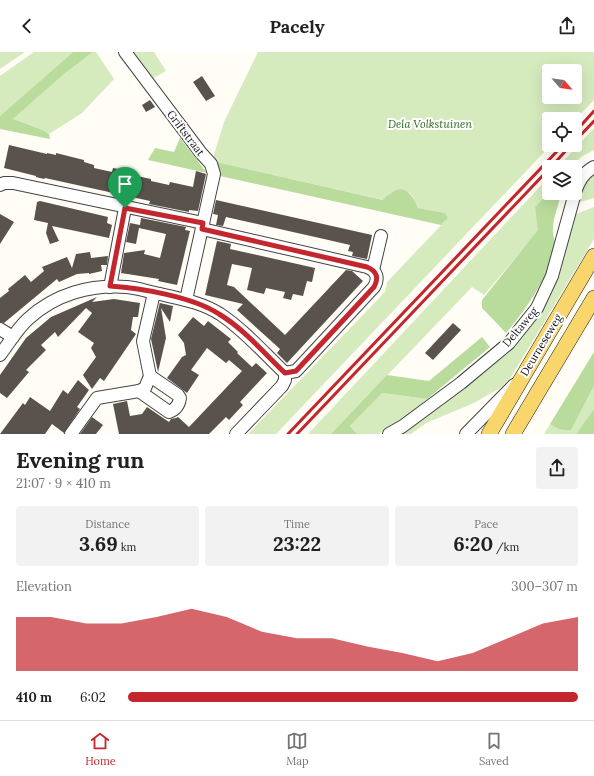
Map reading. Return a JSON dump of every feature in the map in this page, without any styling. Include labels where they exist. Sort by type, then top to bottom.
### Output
[{"type":"main road","name":"Deurneseweg","points":[[490,434],[594,256]]},
{"type":"main road","name":"Deurneseweg","points":[[513,434],[594,298]]},
{"type":"street","name":"Griftstraat","points":[[125,52],[211,164],[214,174],[186,300]]},
{"type":"street","name":"Deltaweg","points":[[582,177],[594,167]]},
{"type":"street","points":[[0,185],[4,183],[13,183],[125,208],[203,226],[373,270]]},
{"type":"street","name":"Deltaweg","points":[[389,434],[403,426],[455,387],[509,343],[537,308],[552,276],[573,200]]},
{"type":"street","points":[[110,286],[125,208]]},
{"type":"street","points":[[285,373],[296,371],[374,287],[377,281],[373,270],[381,236]]},
{"type":"street","points":[[0,355],[27,320],[42,308],[73,293],[90,288],[110,286],[128,288],[203,305],[234,324],[285,373],[285,380],[282,386],[236,434]]},
{"type":"street","points":[[71,434],[97,398],[139,391],[145,388],[150,376],[143,341],[154,293]]},
{"type":"street","points":[[0,329],[13,337]]},
{"type":"street","points":[[139,391],[169,412],[174,411],[180,398],[178,395],[150,376]]},
{"type":"street","points":[[466,434],[522,377]]},
{"type":"green space","points":[[0,52],[25,52],[0,69]]},
{"type":"green space","points":[[34,52],[73,52],[0,116],[0,76]]},
{"type":"green space","points":[[73,52],[93,52],[64,74],[13,119],[43,130],[49,134],[50,139],[0,129],[0,116]]},
{"type":"green space","points":[[93,52],[96,52],[114,79],[82,113],[49,134],[43,130],[13,119],[64,74]]},
{"type":"green space","points":[[130,52],[154,52],[166,71],[150,80]]},
{"type":"green space","name":"Dela Volkstuinen","points":[[258,52],[594,52],[594,100],[582,113],[542,112],[542,152],[544,152],[276,434],[248,434],[385,292],[387,282],[448,218],[445,213],[418,208],[409,192],[384,200],[212,161],[224,122]]},
{"type":"green space","points":[[594,128],[594,150],[578,160],[564,160],[572,152],[582,152],[582,141]]},
{"type":"green space","points":[[180,138],[207,173],[148,160],[155,148],[174,152]]},
{"type":"green space","points":[[212,161],[383,200],[393,192],[402,189],[406,190],[412,196],[418,208],[445,213],[448,218],[441,225],[220,176],[221,172]]},
{"type":"green space","points":[[594,175],[594,198],[576,203],[577,200],[582,200],[582,189]]},
{"type":"green space","points":[[542,184],[542,200],[535,207],[539,230],[484,295],[472,287],[331,434],[308,434]]},
{"type":"green space","points":[[542,200],[559,200],[553,224],[555,248],[553,258],[536,292],[506,333],[482,308],[482,300],[538,230],[535,207]]},
{"type":"green space","points":[[594,207],[594,239],[511,377],[500,388],[474,403],[426,423],[411,434],[398,434],[509,345],[556,275],[564,257],[574,215]]},
{"type":"green space","points":[[482,337],[490,347],[427,399],[382,393],[350,426],[357,434],[331,434],[387,375],[429,381]]},
{"type":"green space","points":[[594,352],[594,386],[571,430],[562,430],[557,428],[550,424]]},
{"type":"green space","points":[[594,386],[594,409],[577,434],[544,434],[550,424],[565,430],[571,430]]},
{"type":"green space","points":[[382,393],[427,399],[411,413],[378,434],[357,434],[350,426]]},
{"type":"green space","points":[[594,409],[594,434],[577,434],[579,430]]},
{"type":"building","points":[[202,76],[215,96],[206,101],[193,82]]},
{"type":"building","points":[[150,100],[155,107],[146,112],[142,105]]},
{"type":"building","points":[[9,145],[47,154],[56,155],[56,153],[84,160],[84,162],[94,165],[94,168],[112,172],[113,168],[123,170],[123,173],[151,179],[151,181],[169,185],[170,182],[193,187],[196,171],[206,174],[198,211],[189,210],[189,212],[149,204],[150,201],[44,179],[4,168]]},
{"type":"building","points":[[216,200],[372,235],[367,259],[352,256],[353,252],[348,251],[350,245],[324,239],[226,217],[223,226],[216,225],[218,215],[213,214]]},
{"type":"building","points":[[40,201],[108,217],[107,223],[112,225],[109,238],[52,226],[59,241],[50,244],[46,233],[48,223],[34,220],[37,202]]},
{"type":"building","points":[[0,214],[14,222],[0,244]]},
{"type":"building","points":[[141,218],[186,227],[185,230],[190,231],[177,285],[158,281],[159,279],[121,273],[124,253],[145,250],[144,254],[160,258],[166,234],[139,228],[136,244],[126,242],[130,223],[140,225]]},
{"type":"building","points":[[217,241],[231,244],[230,249],[315,268],[312,282],[307,281],[303,296],[293,294],[291,300],[283,298],[285,292],[266,288],[264,294],[247,290],[252,268],[232,264],[227,285],[234,287],[285,335],[346,270],[352,271],[363,281],[287,363],[277,353],[280,349],[237,310],[243,304],[205,295]]},
{"type":"building","points":[[90,252],[91,258],[108,256],[107,265],[101,265],[102,271],[89,274],[77,274],[59,282],[57,279],[4,323],[0,322],[0,298],[9,291],[8,289],[25,275],[31,282],[44,271],[42,267],[67,257],[72,268],[76,254]]},
{"type":"building","points":[[97,297],[92,302],[114,299],[140,303],[138,317],[133,317],[131,330],[136,334],[104,381],[100,378],[92,389],[83,375],[96,357],[91,348],[94,343],[78,332],[92,313],[86,308],[58,337],[55,332],[41,345],[46,350],[26,370],[29,372],[7,398],[0,393],[0,375],[26,338],[51,317]]},
{"type":"building","points":[[160,302],[173,306],[170,322],[161,308],[166,338],[158,372],[151,339]]},
{"type":"building","points":[[193,317],[204,326],[208,321],[231,339],[228,342],[252,367],[256,363],[267,373],[240,402],[243,405],[229,420],[226,417],[209,434],[119,434],[113,404],[127,401],[130,416],[142,414],[147,407],[169,422],[171,419],[178,417],[189,427],[242,371],[229,360],[226,363],[207,348],[191,370],[199,375],[187,393],[167,378],[182,357],[186,355],[184,343],[178,335]]},
{"type":"building","points":[[453,323],[461,330],[433,360],[425,353]]},
{"type":"building","points":[[78,380],[89,390],[77,407],[80,409],[64,433],[52,424],[45,434],[0,434],[23,403],[25,405],[30,397],[50,411],[63,390],[68,394]]},
{"type":"building","points":[[92,417],[103,425],[96,434],[80,434]]},
{"type":"railway","points":[[582,124],[594,111]]},
{"type":"railway","points":[[582,134],[594,121]]},
{"type":"railway","points":[[288,434],[556,152]]},
{"type":"railway","points":[[557,160],[565,152]]},
{"type":"railway","points":[[297,434],[542,176]]},
{"type":"route","points":[[125,208],[203,223],[202,229],[367,267],[373,270],[377,281],[374,287],[296,371],[285,373],[234,324],[203,305],[128,288],[110,286],[125,208]]}]
